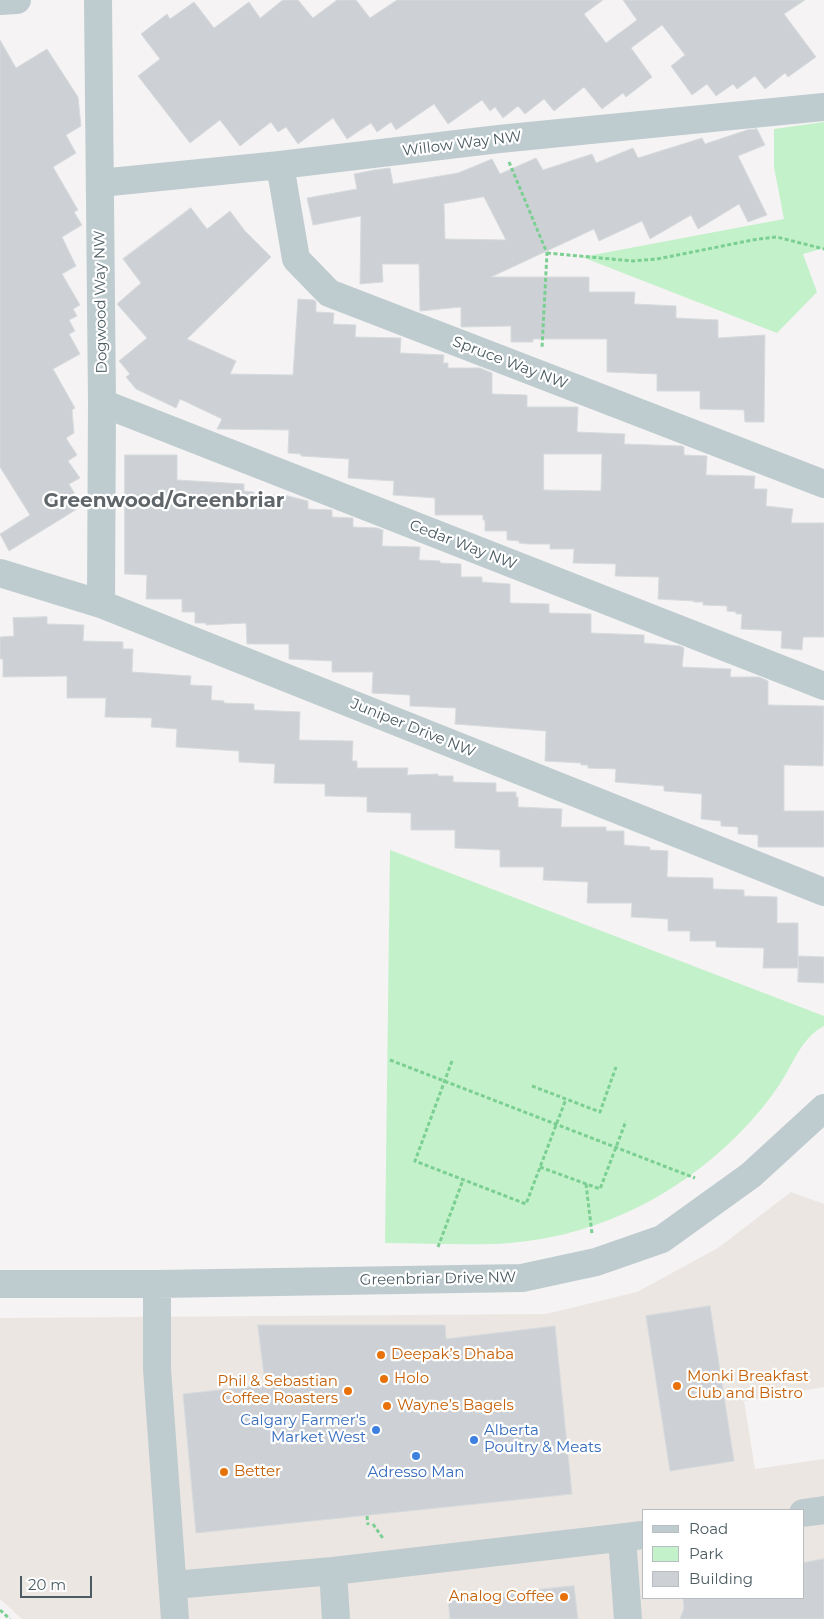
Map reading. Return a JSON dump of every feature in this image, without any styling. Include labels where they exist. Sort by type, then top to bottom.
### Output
[{"type":"street","points":[[0,1],[17,0]]},
{"type":"street","name":"Dogwood Way NW","points":[[98,0],[102,404],[101,604]]},
{"type":"street","name":"Willow Way NW","points":[[100,183],[280,165],[499,139],[824,107]]},
{"type":"street","name":"Spruce Way NW","points":[[280,165],[296,259],[329,293],[824,484]]},
{"type":"street","name":"Cedar Way NW","points":[[102,404],[824,686]]},
{"type":"street","name":"Juniper Drive NW","points":[[0,573],[101,604],[824,892]]},
{"type":"street","name":"Greenbriar Drive NW","points":[[0,1284],[157,1284],[522,1278],[596,1262],[662,1240],[751,1175],[824,1108]]},
{"type":"street","points":[[157,1284],[157,1369],[175,1619]]},
{"type":"street","points":[[804,1513],[824,1510]]},
{"type":"street","points":[[174,1585],[333,1571],[632,1536],[628,1619]]},
{"type":"street","points":[[333,1571],[336,1619]]},
{"type":"path","points":[[499,139],[547,254],[540,375]]},
{"type":"path","points":[[547,254],[633,261],[657,260],[758,239],[777,237],[824,249]]},
{"type":"path","points":[[390,1060],[695,1178]]},
{"type":"path","points":[[452,1061],[415,1161],[526,1204],[566,1099]]},
{"type":"path","points":[[532,1086],[600,1112],[616,1067]]},
{"type":"path","points":[[540,1166],[600,1189],[626,1121]]},
{"type":"path","points":[[438,1247],[463,1180]]},
{"type":"path","points":[[586,1184],[592,1234]]},
{"type":"path","points":[[367,1516],[368,1525]]},
{"type":"path","points":[[373,1524],[388,1547]]},
{"type":"path","points":[[0,1610],[10,1619]]},
{"type":"shaded area","points":[[791,1192],[824,1204],[824,1387],[744,1401],[755,1469],[824,1459],[824,1619],[22,1619],[0,1599],[0,1318],[546,1314],[637,1292],[718,1248]]},
{"type":"green space","points":[[824,122],[824,248],[803,254],[817,292],[777,333],[582,257],[784,219],[774,167],[774,129]]},
{"type":"green space","points":[[390,850],[824,1016],[824,1026],[809,1038],[797,1054],[768,1101],[726,1146],[672,1188],[642,1205],[611,1219],[579,1230],[545,1238],[495,1244],[385,1243]]},
{"type":"building","points":[[283,0],[298,0],[313,18],[337,0],[356,0],[370,18],[397,0],[603,0],[584,14],[606,43],[637,20],[623,0],[805,0],[784,14],[816,57],[788,77],[785,73],[765,89],[755,76],[737,89],[733,84],[716,96],[707,84],[692,95],[671,66],[685,55],[662,25],[631,48],[652,77],[626,97],[623,93],[602,109],[584,87],[554,111],[544,99],[525,114],[518,106],[503,118],[495,107],[490,111],[482,100],[448,124],[434,104],[396,130],[391,122],[377,132],[371,123],[347,139],[333,118],[298,144],[286,127],[278,132],[271,122],[240,146],[220,120],[190,143],[138,76],[160,59],[141,34],[167,14],[170,19],[194,2],[214,28],[249,2],[260,18]]},
{"type":"building","points":[[0,40],[16,68],[47,49],[78,97],[81,126],[66,135],[76,153],[53,167],[78,210],[74,212],[82,225],[62,237],[76,266],[62,274],[80,305],[73,309],[77,316],[69,320],[75,331],[69,334],[80,354],[53,369],[75,408],[72,410],[74,433],[66,438],[77,455],[68,461],[80,478],[69,484],[82,506],[9,551],[0,534],[30,515],[0,467]]},
{"type":"building","points":[[757,129],[765,145],[738,156],[767,215],[748,222],[739,204],[698,229],[691,215],[650,239],[642,221],[599,241],[594,229],[491,277],[589,277],[589,292],[635,292],[634,304],[676,306],[676,318],[718,320],[718,338],[765,335],[764,422],[745,422],[744,410],[700,409],[700,391],[657,391],[657,374],[607,372],[607,339],[533,339],[533,342],[511,342],[511,326],[461,327],[461,307],[420,311],[419,264],[382,264],[383,282],[360,284],[361,216],[313,225],[307,198],[357,189],[354,174],[374,170],[390,168],[393,184],[458,173],[492,159],[500,174],[536,158],[543,170],[592,154],[596,163],[633,148],[638,158],[702,138],[705,144],[747,130]],"holes":[[[484,197],[506,240],[445,239],[444,204]]]},
{"type":"building","points":[[191,208],[207,229],[230,211],[245,231],[271,257],[187,339],[236,361],[230,374],[293,375],[298,299],[314,300],[316,302],[316,312],[334,313],[333,324],[356,325],[355,337],[401,338],[400,353],[444,355],[443,363],[448,363],[448,368],[480,368],[492,373],[492,394],[527,395],[527,407],[578,407],[577,432],[625,434],[624,444],[682,446],[684,447],[684,455],[707,456],[706,475],[755,476],[754,489],[767,489],[766,506],[793,509],[791,523],[824,523],[824,637],[803,637],[802,650],[781,648],[782,631],[741,629],[742,614],[727,611],[727,606],[703,605],[703,602],[694,601],[658,599],[659,577],[615,576],[616,564],[573,563],[574,549],[550,549],[550,544],[529,544],[507,540],[507,531],[485,531],[483,515],[435,515],[435,498],[393,495],[394,481],[348,478],[349,459],[301,456],[301,454],[288,453],[289,430],[217,429],[222,419],[180,399],[176,408],[136,389],[126,377],[130,374],[119,361],[147,338],[117,304],[141,283],[123,259]],"holes":[[[544,454],[602,454],[601,491],[544,490]]]},
{"type":"building","points":[[125,455],[177,455],[177,480],[244,484],[244,491],[254,492],[254,495],[284,495],[308,501],[308,509],[332,510],[332,517],[353,518],[353,527],[383,530],[382,546],[420,547],[419,560],[461,564],[461,577],[482,577],[482,582],[510,584],[510,603],[549,604],[549,613],[591,614],[591,633],[644,635],[644,643],[684,648],[682,667],[731,669],[730,677],[759,677],[768,681],[768,705],[824,706],[823,766],[784,765],[784,811],[824,811],[824,847],[758,847],[758,835],[738,834],[738,827],[721,826],[721,821],[701,819],[702,794],[664,791],[664,786],[615,782],[616,769],[588,768],[588,765],[581,765],[581,763],[545,761],[546,731],[455,724],[456,708],[410,706],[410,695],[372,693],[373,672],[332,672],[332,661],[289,659],[289,644],[247,644],[246,623],[206,625],[206,623],[195,623],[195,612],[182,612],[182,599],[146,599],[147,575],[125,574]]},
{"type":"building","points":[[47,617],[47,624],[84,625],[83,641],[123,642],[123,649],[133,649],[132,672],[191,676],[190,685],[212,686],[211,700],[224,701],[224,703],[254,704],[254,710],[300,712],[299,740],[353,741],[352,761],[357,761],[357,768],[408,768],[407,775],[438,774],[438,776],[453,776],[453,782],[496,783],[496,792],[516,792],[518,807],[562,809],[561,827],[606,827],[606,831],[624,831],[624,845],[650,847],[650,850],[668,851],[667,877],[713,878],[713,889],[744,890],[744,896],[777,897],[777,923],[798,923],[798,968],[763,968],[764,948],[716,947],[716,941],[690,941],[690,931],[668,931],[668,919],[631,917],[632,903],[587,903],[588,882],[543,880],[544,867],[500,867],[500,850],[455,848],[455,830],[411,830],[411,813],[367,812],[367,797],[325,796],[325,784],[274,783],[275,764],[239,762],[239,751],[176,747],[177,729],[151,727],[152,718],[105,717],[106,698],[67,698],[67,676],[3,677],[3,659],[0,659],[0,637],[14,636],[13,618]]},
{"type":"building","points":[[799,956],[824,957],[824,983],[798,982]]},
{"type":"building","points":[[710,1306],[734,1461],[670,1471],[646,1316]]},
{"type":"building","name":"Calgary Farmer's Market West","points":[[258,1325],[445,1325],[446,1339],[555,1326],[572,1494],[196,1533],[183,1394],[265,1385]]},
{"type":"building","points":[[824,1559],[824,1619],[680,1619],[684,1608],[683,1599],[804,1599],[804,1563]]},
{"type":"building","points":[[574,1586],[578,1619],[450,1619],[448,1599]]},
{"type":"place","name":"Deepak’s Dhaba","points":[[381,1355]]},
{"type":"place","name":"Holo","points":[[384,1379]]},
{"type":"place","name":"Monki Breakfast Club and Bistro","points":[[677,1386]]},
{"type":"place","name":"Phil & Sebastian Coffee Roasters","points":[[348,1391]]},
{"type":"place","name":"Wayne’s Bagels","points":[[387,1406]]},
{"type":"place","name":"Calgary Farmer's Market West","points":[[376,1430]]},
{"type":"place","name":"Alberta Poultry & Meats","points":[[474,1440]]},
{"type":"place","name":"Adresso Man","points":[[416,1456]]},
{"type":"place","name":"Better","points":[[224,1472]]},
{"type":"place","name":"Analog Coffee","points":[[564,1597]]},
{"type":"district","name":"Greenwood/Greenbriar","points":[[164,501]]}]
